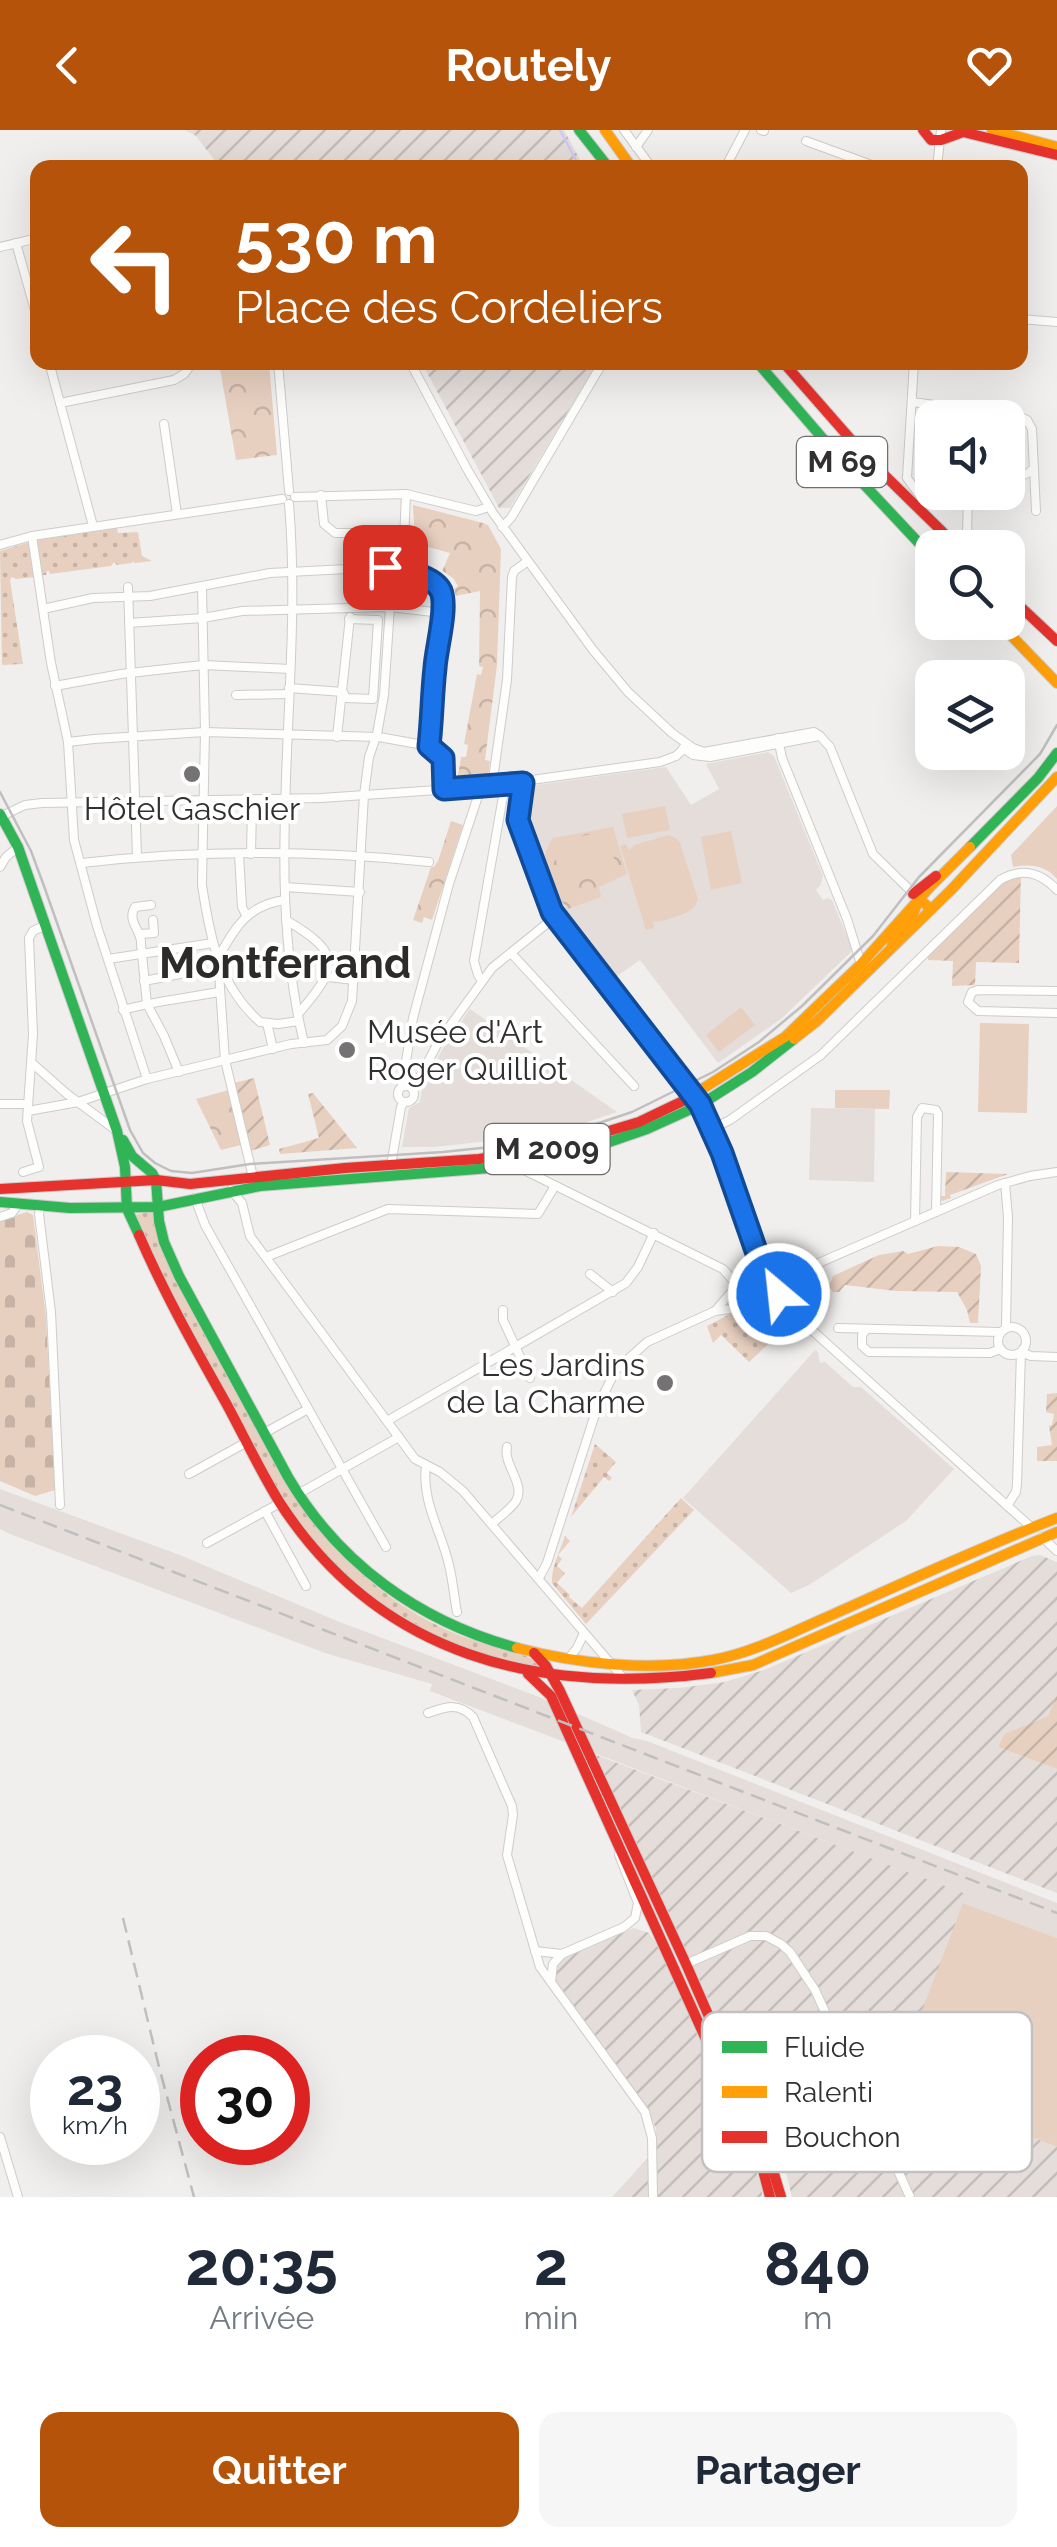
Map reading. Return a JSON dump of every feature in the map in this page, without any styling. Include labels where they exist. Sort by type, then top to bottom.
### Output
[{"type":"main road","points":[[579,130],[603,160]]},
{"type":"main road","points":[[588,130],[605,160]]},
{"type":"main road","points":[[605,130],[626,160]]},
{"type":"main road","points":[[923,130],[929,139],[963,132],[1057,156]]},
{"type":"main road","points":[[992,130],[1057,147]]},
{"type":"main road","name":"M 69","points":[[764,370],[838,458],[915,539]]},
{"type":"main road","name":"M 69","points":[[790,370],[868,458],[940,530]]},
{"type":"main road","points":[[1025,611],[1056,639]]},
{"type":"main road","points":[[1015,640],[1057,684]]},
{"type":"main road","name":"M 2009","points":[[0,1190],[156,1180],[190,1184],[402,1176],[515,1166],[606,1144],[665,1122],[785,1037],[861,964],[916,897],[1038,778],[1057,753]]},
{"type":"main road","name":"M 2009","points":[[0,1202],[127,1209],[163,1206],[251,1182],[391,1165],[478,1160],[549,1149],[696,1100],[752,1072],[817,1021],[932,909],[1057,777]]},
{"type":"main road","points":[[1,816],[19,853],[108,1091],[127,1209],[159,1281],[280,1502],[339,1576],[390,1617],[462,1654],[524,1672],[624,1679],[722,1673],[753,1665],[1057,1532]]},
{"type":"main road","points":[[891,946],[912,917],[916,897],[932,909]]},
{"type":"main road","points":[[117,1130],[132,1156],[156,1180],[163,1206],[164,1242],[179,1276],[298,1494],[352,1560],[407,1604],[471,1636],[534,1653],[610,1663],[683,1664],[738,1654],[1057,1518]]},
{"type":"main road","points":[[373,1177],[391,1165],[402,1176]]},
{"type":"main road","points":[[534,1653],[567,1705],[707,2012]]},
{"type":"main road","points":[[568,1658],[552,1676],[551,1696],[702,2030]]},
{"type":"main road","points":[[524,1672],[551,1696]]},
{"type":"main road","points":[[567,1705],[582,1678]]},
{"type":"main road","points":[[763,2172],[770,2197]]},
{"type":"main road","points":[[774,2172],[782,2197]]},
{"type":"street","points":[[624,130],[646,160]]},
{"type":"street","points":[[636,147],[648,130]]},
{"type":"street","points":[[729,160],[745,130]]},
{"type":"street","points":[[806,141],[858,160]]},
{"type":"street","points":[[0,246],[30,240]]},
{"type":"street","points":[[16,243],[30,293]]},
{"type":"street","points":[[1028,320],[1057,322]]},
{"type":"street","points":[[52,370],[93,526]]},
{"type":"street","points":[[60,403],[174,380],[187,370]]},
{"type":"street","points":[[279,370],[292,532],[285,900],[292,986],[304,1043]]},
{"type":"street","points":[[414,370],[502,527],[618,682],[693,756],[710,758],[814,732],[820,736],[830,747],[873,854],[916,897]]},
{"type":"street","points":[[502,527],[598,370]]},
{"type":"street","points":[[914,370],[907,478],[915,489]]},
{"type":"street","points":[[912,402],[1027,420],[1032,429],[1036,511]]},
{"type":"street","points":[[164,424],[176,514]]},
{"type":"street","points":[[1025,475],[1034,468]]},
{"type":"street","points":[[0,545],[93,526],[321,495],[406,494],[476,511],[489,507]]},
{"type":"street","points":[[0,1104],[28,1108],[78,1102],[147,1079],[327,1040],[338,1032],[352,1004],[368,757],[384,695],[390,607],[404,540],[406,494]]},
{"type":"street","points":[[321,495],[324,524],[334,533],[390,533]]},
{"type":"street","points":[[364,568],[365,532]]},
{"type":"street","points":[[32,536],[55,686],[68,742],[74,840],[147,1079]]},
{"type":"street","points":[[492,786],[507,680],[512,577],[514,571],[528,562]]},
{"type":"street","points":[[43,609],[128,592],[150,596],[292,571],[398,569],[434,582],[444,604],[434,670],[429,746]]},
{"type":"street","points":[[202,587],[205,732],[202,884],[218,958],[234,995],[260,1022],[298,1018],[328,977],[329,961],[321,944],[286,920]]},
{"type":"street","points":[[128,592],[138,856]]},
{"type":"street","points":[[129,623],[242,611],[390,607],[442,613]]},
{"type":"street","points":[[337,736],[350,608]]},
{"type":"street","points":[[343,692],[346,698],[372,699],[378,620],[350,619]]},
{"type":"street","points":[[55,686],[204,665],[290,668]]},
{"type":"street","points":[[236,695],[343,692]]},
{"type":"street","points":[[68,742],[205,732],[374,737],[429,746],[443,758],[444,789]]},
{"type":"street","points":[[778,741],[848,919],[861,964]]},
{"type":"street","points":[[1,816],[25,805],[71,802],[364,795],[505,785],[660,762],[673,758],[686,747]]},
{"type":"street","points":[[523,783],[521,828],[555,917],[696,1100],[722,1153],[760,1262],[794,1314]]},
{"type":"street","points":[[482,981],[474,961],[505,785]]},
{"type":"street","points":[[404,1102],[398,1094],[413,1018],[449,884],[482,787]]},
{"type":"street","points":[[252,807],[252,854]]},
{"type":"street","points":[[0,867],[19,853]]},
{"type":"street","points":[[82,862],[138,856],[285,853],[430,862]]},
{"type":"street","points":[[239,854],[242,908],[246,915]]},
{"type":"street","points":[[710,1130],[823,1054],[1000,880],[1029,872],[1047,880],[1057,890]]},
{"type":"street","points":[[285,887],[360,892]]},
{"type":"street","points":[[242,1204],[251,1182],[226,1060],[218,958],[246,915],[271,902],[285,900]]},
{"type":"street","points":[[151,905],[135,907],[132,921],[141,943],[147,1004],[178,1072]]},
{"type":"street","points":[[391,1165],[401,1107],[412,1099],[434,1048],[492,968],[555,917]]},
{"type":"street","points":[[108,959],[154,933],[153,920]]},
{"type":"street","points":[[23,1172],[39,1168],[28,1108],[32,1062],[30,934],[46,925]]},
{"type":"street","points":[[141,943],[213,943]]},
{"type":"street","points":[[510,953],[634,1086]]},
{"type":"street","points":[[144,981],[200,970]]},
{"type":"street","points":[[328,977],[354,980]]},
{"type":"street","points":[[1057,991],[978,990],[972,992],[968,1002],[978,1010],[1057,1012]]},
{"type":"street","points":[[123,1010],[219,992]]},
{"type":"street","points":[[267,1023],[272,1049]]},
{"type":"street","points":[[32,1062],[117,1130]]},
{"type":"street","points":[[402,1086],[413,1090]]},
{"type":"street","points":[[915,1221],[918,1117],[922,1108],[936,1110],[938,1114],[936,1212]]},
{"type":"street","points":[[515,1166],[723,1269],[737,1286],[738,1298],[746,1307]]},
{"type":"street","points":[[766,1310],[798,1272],[1005,1183],[1057,1172]]},
{"type":"street","points":[[1000,1349],[1008,1217],[1005,1183]]},
{"type":"street","points":[[266,1256],[388,1209],[538,1214],[555,1186]]},
{"type":"street","points":[[232,1190],[242,1204],[250,1236],[415,1459],[440,1472],[463,1491],[624,1679]]},
{"type":"street","points":[[195,1198],[205,1225],[386,1547]]},
{"type":"street","points":[[0,1218],[12,1213],[19,1203]]},
{"type":"street","points":[[40,1205],[51,1312],[60,1504]]},
{"type":"street","points":[[388,1421],[626,1283],[654,1234]]},
{"type":"street","points":[[715,1310],[750,1269],[798,1272]]},
{"type":"street","points":[[590,1274],[613,1292]]},
{"type":"street","points":[[538,1578],[598,1405],[616,1370],[647,1342],[715,1310],[746,1307],[794,1314],[854,1353],[1057,1551]]},
{"type":"street","points":[[503,1310],[503,1320],[530,1378]]},
{"type":"street","points":[[838,1328],[1018,1328],[1025,1344],[1020,1352],[1017,1484],[1007,1506]]},
{"type":"street","points":[[854,1353],[866,1329]]},
{"type":"street","points":[[854,1353],[1000,1349],[1012,1355],[1020,1352],[1057,1358]]},
{"type":"street","points":[[268,1431],[308,1409]]},
{"type":"street","points":[[298,1494],[399,1437]]},
{"type":"street","points":[[189,1474],[247,1442]]},
{"type":"street","points":[[492,1524],[516,1501],[518,1492],[506,1460],[507,1447]]},
{"type":"street","points":[[426,1466],[428,1501],[449,1566],[457,1612]]},
{"type":"street","points":[[207,1543],[280,1502]]},
{"type":"street","points":[[265,1511],[306,1586]]},
{"type":"street","points":[[568,1658],[584,1633]]},
{"type":"street","points":[[600,1678],[608,1672],[610,1663]]},
{"type":"street","points":[[428,1712],[452,1706],[466,1710],[474,1719],[512,1806],[507,1855],[540,1967],[645,2112],[652,2138],[653,2197]]},
{"type":"street","points":[[551,1983],[554,1964],[562,1954],[636,1918],[638,1903],[617,1841]]},
{"type":"street","points":[[686,1964],[741,1938],[760,1935],[790,1952],[825,2012]]},
{"type":"street","points":[[535,1950],[562,1954]]},
{"type":"street","points":[[0,2137],[18,2197]]},
{"type":"street","points":[[899,2172],[910,2197]]},
{"type":"shaded area","points":[[184,130],[564,130],[580,160],[215,160],[195,135]]},
{"type":"shaded area","points":[[426,370],[593,370],[510,508],[499,508]]},
{"type":"shaded area","points":[[768,752],[774,756],[823,876],[816,890],[823,900],[832,900],[851,952],[781,1019],[718,1063],[640,960],[613,979],[560,915],[522,823],[529,786],[666,767],[691,805],[719,789],[706,764]]},
{"type":"shaded area","points":[[470,1009],[617,1112],[516,1138],[402,1147],[409,1108],[420,1102],[422,1089],[442,1050]]},
{"type":"shaded area","points":[[811,1108],[875,1109],[874,1182],[809,1180]]},
{"type":"shaded area","points":[[815,1350],[820,1363],[825,1362],[853,1387],[861,1387],[954,1469],[906,1521],[791,1593],[683,1498]]},
{"type":"shaded area","points":[[0,1489],[180,1555],[337,1621],[1057,1903],[1057,1938],[963,1903],[960,1892],[430,1691],[432,1684],[325,1653],[10,1534],[0,1529]]},
{"type":"shaded area","points":[[1040,1555],[1057,1562],[1057,1694],[1048,1716],[1004,1734],[998,1747],[1057,1769],[1057,1893],[641,1732],[639,1705],[632,1690],[725,1682],[764,1670]]},
{"type":"shaded area","points":[[596,1755],[966,1894],[933,2012],[714,2012]]},
{"type":"shaded area","points":[[634,1928],[649,1933],[702,2043],[702,2172],[756,2172],[762,2197],[612,2197],[648,2158],[656,2145],[656,2128],[645,2106],[555,1983],[554,1971],[561,1960]]},
{"type":"shaded area","points":[[1032,2137],[1057,2147],[1057,2197],[792,2197],[786,2172],[1032,2172]]},
{"type":"green space","points":[[220,370],[270,370],[277,455],[236,460]]},
{"type":"green space","points":[[413,505],[488,525],[501,549],[497,665],[485,760],[490,761],[488,777],[482,776],[480,783],[457,782],[461,757],[466,757],[468,745],[464,744],[477,674],[481,675],[483,667],[479,666],[480,591],[456,596],[454,589],[458,586],[442,571],[450,553],[413,543]]},
{"type":"green space","points":[[117,528],[118,533],[138,532],[142,556],[152,561],[117,565],[114,562],[111,566],[50,574],[47,571],[42,575],[37,540]]},
{"type":"green space","points":[[30,542],[35,577],[10,580],[23,664],[2,665],[0,551]]},
{"type":"green space","points":[[665,806],[670,830],[627,838],[622,814]]},
{"type":"green space","points":[[1057,806],[1057,879],[1037,867],[1013,867],[1011,855]]},
{"type":"green space","points":[[451,821],[463,825],[432,920],[413,920],[431,867],[438,861]]},
{"type":"green space","points":[[613,827],[627,874],[599,887],[601,897],[568,909],[547,875],[547,848],[553,838]]},
{"type":"green space","points":[[608,830],[615,863],[560,876],[552,843]]},
{"type":"green space","points":[[731,831],[742,883],[711,890],[701,837]]},
{"type":"green space","points":[[668,835],[680,843],[698,899],[688,912],[653,921],[654,928],[646,930],[620,846],[626,844],[629,850]]},
{"type":"green space","points":[[1021,872],[1019,963],[976,962],[975,985],[952,986],[953,961],[928,960],[928,952],[995,885]]},
{"type":"green space","points":[[741,1007],[755,1025],[719,1052],[706,1035]]},
{"type":"green space","points":[[980,1023],[1029,1024],[1027,1113],[978,1112]]},
{"type":"green space","points":[[254,1078],[270,1145],[250,1151],[234,1083]]},
{"type":"green space","points":[[229,1090],[241,1145],[221,1150],[196,1099]]},
{"type":"green space","points":[[835,1090],[890,1090],[889,1109],[835,1108]]},
{"type":"green space","points":[[313,1093],[357,1148],[280,1154],[279,1149],[319,1138],[308,1094]]},
{"type":"green space","points":[[946,1172],[1008,1174],[942,1201],[939,1196],[945,1196]]},
{"type":"green space","points":[[155,1210],[156,1227],[304,1510],[320,1530],[374,1584],[415,1613],[461,1636],[523,1655],[541,1665],[538,1670],[459,1648],[416,1627],[365,1593],[312,1540],[280,1495],[165,1284],[135,1215]]},
{"type":"green space","points":[[27,1212],[33,1215],[46,1317],[55,1490],[35,1496],[0,1481],[0,1221]]},
{"type":"green space","points":[[938,1246],[959,1247],[976,1254],[981,1266],[978,1323],[970,1323],[957,1292],[845,1285],[839,1292],[833,1292],[829,1286],[833,1276],[879,1255],[903,1251],[908,1254]]},
{"type":"green space","points":[[753,1274],[759,1279],[762,1274],[768,1277],[773,1284],[772,1296],[763,1304],[751,1304],[743,1295],[743,1283]]},
{"type":"green space","points":[[730,1314],[752,1320],[785,1319],[796,1325],[794,1328],[800,1333],[794,1340],[783,1330],[749,1362],[721,1335],[713,1343],[707,1326]]},
{"type":"green space","points":[[1057,1393],[1057,1461],[1037,1461],[1037,1447],[1052,1445],[1049,1426],[1054,1414],[1046,1412],[1047,1394]]},
{"type":"green space","points":[[595,1444],[616,1462],[607,1473],[612,1478],[609,1481],[604,1477],[571,1517]]},
{"type":"green space","points":[[681,1498],[694,1510],[586,1624],[552,1583],[554,1565],[565,1536],[570,1541],[558,1555],[562,1559],[557,1566],[565,1573],[557,1583],[582,1608]]},
{"type":"green space","points":[[1057,1694],[1057,1769],[998,1747],[1004,1734],[1048,1716]]},
{"type":"green space","points":[[963,1903],[1057,1938],[1057,2147],[1032,2137],[1032,2012],[922,2012]]},
{"type":"waterway","points":[[560,130],[576,160]]},
{"type":"tram line","points":[[0,792],[31,851],[130,1130],[143,1153],[155,1163],[171,1171],[192,1173],[250,1164],[443,1152],[563,1135],[632,1112],[713,1072],[759,1042],[802,1006],[873,936],[919,877],[1040,754],[1057,725]]},
{"type":"railway","points":[[0,1505],[1057,1913]]},
{"type":"railway","points":[[123,1918],[194,2197]]},
{"type":"traffic: fast","points":[[579,130],[603,160]]},
{"type":"traffic: fast","points":[[764,370],[915,539]]},
{"type":"traffic: fast","points":[[970,847],[1038,778],[1057,753]]},
{"type":"traffic: fast","points":[[0,814],[18,847],[117,1131],[125,1167],[127,1209],[139,1235]]},
{"type":"traffic: fast","points":[[0,1202],[70,1208],[158,1207],[260,1186],[515,1166],[583,1151],[700,1105],[794,1039]]},
{"type":"traffic: fast","points":[[123,1140],[132,1156],[156,1180],[164,1242],[179,1276],[288,1477],[309,1508],[332,1537],[385,1585],[447,1623],[517,1648]]},
{"type":"traffic: slow","points":[[605,130],[626,160]]},
{"type":"traffic: slow","points":[[992,130],[1057,147]]},
{"type":"traffic: slow","points":[[1015,640],[1057,683]]},
{"type":"traffic: slow","points":[[794,1039],[951,890],[1057,777]]},
{"type":"traffic: slow","points":[[683,1101],[785,1037],[861,964],[970,847]]},
{"type":"traffic: slow","points":[[892,944],[912,917],[919,899],[931,909]]},
{"type":"traffic: slow","points":[[517,1648],[590,1662],[640,1666],[689,1664],[729,1656],[775,1640],[1057,1518]]},
{"type":"traffic: slow","points":[[711,1673],[753,1665],[1057,1532]]},
{"type":"traffic: jam","points":[[923,130],[931,140],[963,132],[1057,155]]},
{"type":"traffic: jam","points":[[790,370],[868,459],[941,530]]},
{"type":"traffic: jam","points":[[1025,611],[1057,641]]},
{"type":"traffic: jam","points":[[913,894],[936,876]]},
{"type":"traffic: jam","points":[[0,1189],[156,1180],[190,1184],[479,1159],[549,1149],[639,1122],[683,1101]]},
{"type":"traffic: jam","points":[[139,1235],[180,1320],[280,1503],[320,1555],[365,1598],[415,1630],[468,1654],[525,1669],[585,1677],[711,1673]]},
{"type":"traffic: jam","points":[[534,1653],[560,1691],[707,2012]]},
{"type":"traffic: jam","points":[[528,1674],[551,1696],[702,2031]]},
{"type":"traffic: jam","points":[[763,2172],[770,2197]]},
{"type":"traffic: jam","points":[[774,2172],[781,2197]]},
{"type":"place","name":"Hôtel Gaschier","points":[[192,774]]},
{"type":"place","name":"Musée d'Art Roger Quilliot","points":[[347,1050]]},
{"type":"place","name":"Les Jardins de la Charme","points":[[665,1383]]},
{"type":"district","name":"Montferrand","points":[[285,963]]},
{"type":"route","points":[[385,567],[434,582],[441,592],[444,604],[434,670],[429,746],[443,758],[444,789],[523,783],[518,820],[552,912],[704,1110],[760,1262],[778,1282],[779,1294]]}]
